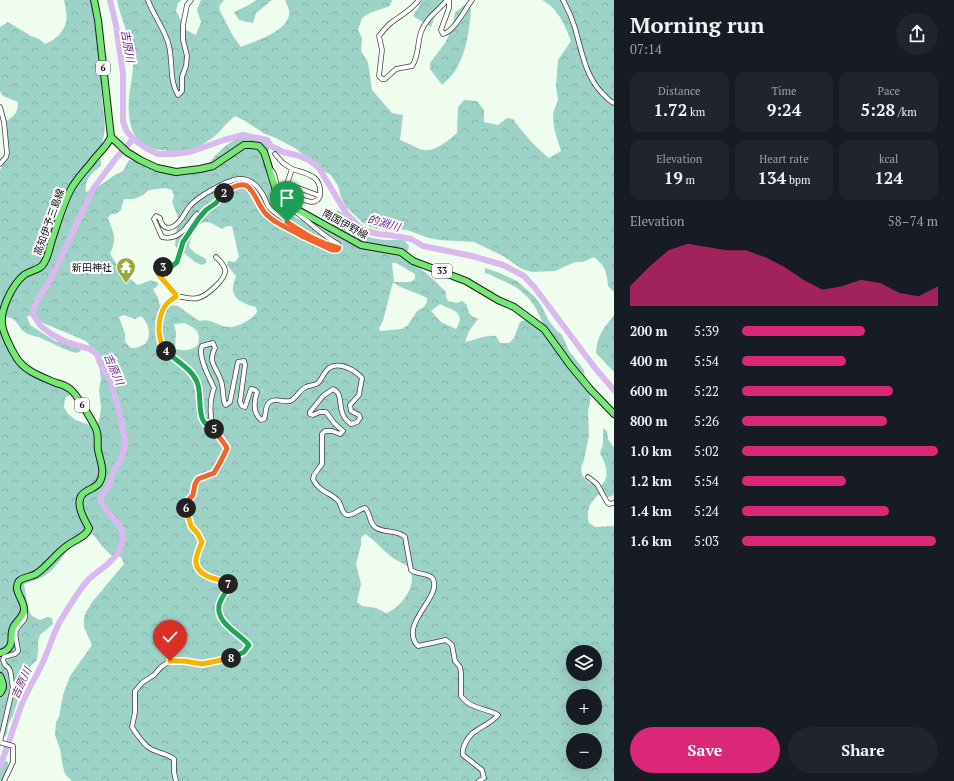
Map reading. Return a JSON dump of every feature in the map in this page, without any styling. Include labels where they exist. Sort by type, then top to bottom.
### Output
[{"type":"main road","name":"6","points":[[94,0],[98,20],[113,139]]},
{"type":"main road","name":"南国伊野線","points":[[113,139],[127,152],[140,160],[158,168],[176,172],[214,166],[239,147],[251,145],[259,146],[268,161],[276,191],[282,200],[361,245],[401,252],[413,261],[466,281],[498,300],[514,306],[544,329],[570,365],[614,414]]},
{"type":"main road","name":"高知伊予三島線","points":[[24,610],[21,597],[17,590],[17,584],[20,580],[34,576],[62,549],[86,533],[89,528],[81,514],[79,501],[83,493],[95,487],[99,483],[102,472],[98,451],[97,431],[77,396],[71,389],[35,373],[19,362],[2,325],[2,316],[9,295],[18,281],[32,270],[39,269],[44,263],[49,252],[60,214],[70,191],[91,162],[113,139]]},
{"type":"main road","points":[[0,653],[8,649],[10,646],[13,626],[20,619],[24,610]]},
{"type":"main road","points":[[0,676],[4,686],[0,693]]},
{"type":"street","points":[[148,0],[151,10],[166,37],[169,46],[172,79],[175,91],[178,95],[182,91],[182,77],[186,66],[187,56],[183,40],[185,14],[187,5],[191,0]]},
{"type":"street","points":[[419,0],[407,12],[391,22],[379,36],[382,50],[378,76],[382,79],[385,79],[396,69],[412,66],[416,60],[421,32],[434,13],[448,0]]},
{"type":"street","points":[[448,0],[449,8],[441,30],[443,34],[451,31],[472,0]]},
{"type":"street","points":[[563,0],[575,28],[587,71],[598,89],[614,103]]},
{"type":"street","points":[[0,107],[4,122],[8,153],[0,164]]},
{"type":"street","points":[[270,169],[274,173],[277,186],[281,191],[311,202],[317,200],[320,196],[320,188],[316,179],[312,175],[292,169],[283,164],[275,154]]},
{"type":"street","points":[[292,169],[288,184],[320,196]]},
{"type":"street","points":[[199,218],[197,214],[185,230],[178,236],[171,237],[162,237],[154,219],[156,216],[160,218],[164,227],[173,227],[183,217],[189,206],[224,183],[240,178],[255,183],[264,196],[269,208],[287,222],[315,240],[333,247],[339,247]]},
{"type":"street","points":[[216,257],[223,264],[226,270],[225,274],[215,287],[200,298],[192,299],[176,296],[158,274],[159,270],[163,267],[171,267],[177,262],[183,242],[206,210],[216,203],[226,192],[237,186],[243,185],[248,187],[266,214],[274,220],[325,248],[337,250],[339,247]]},
{"type":"street","points":[[292,207],[294,211],[308,220],[311,225],[338,244],[339,247]]},
{"type":"street","points":[[176,296],[165,306],[160,316],[159,329],[161,343],[164,350],[195,377],[200,389],[202,419],[206,424],[212,423]]},
{"type":"street","points":[[176,781],[174,759],[168,754],[150,748],[143,742],[132,727],[135,712],[135,691],[143,682],[154,675],[160,667],[170,661],[184,661],[202,664],[227,660],[244,652],[249,645],[244,638],[225,624],[220,613],[220,602],[230,586],[229,584],[222,580],[207,576],[196,567],[195,561],[202,542],[198,534],[191,526],[185,504],[193,495],[195,484],[198,479],[214,473],[227,448],[216,434],[212,423],[211,401],[214,388],[200,353],[202,346],[213,343],[215,348],[211,355],[212,362],[221,380],[223,400],[226,405],[230,402],[238,362],[244,362],[245,365],[240,402],[242,406],[245,407],[251,390],[255,390],[257,392],[254,406],[255,412],[261,420],[266,416],[266,407],[270,402],[276,400],[291,400],[305,387],[315,385],[319,382],[333,366],[352,369],[361,376],[359,395],[350,405],[351,411],[359,415],[360,418],[357,422],[351,424],[345,420],[340,408],[339,395],[336,390],[333,389],[323,396],[310,412],[310,414],[313,415],[320,412],[326,412],[334,423],[343,431],[340,434],[332,431],[325,431],[322,434],[322,459],[313,479],[319,488],[339,502],[343,512],[347,515],[352,514],[359,509],[365,508],[369,512],[372,526],[401,533],[405,537],[411,570],[419,574],[428,574],[433,578],[434,587],[431,597],[418,616],[413,630],[414,642],[418,646],[446,640],[452,645],[455,661],[460,667],[460,690],[463,699],[472,706],[498,715],[493,721],[471,733],[466,740],[462,752],[463,755],[482,770],[484,778],[479,781]]},
{"type":"street","points":[[588,477],[597,484],[609,504],[614,503]]},
{"type":"street","points":[[4,781],[13,762],[14,746],[0,742],[13,687],[10,680],[10,669],[5,665],[3,660],[6,656],[15,654],[18,651],[16,629],[25,620],[26,617],[24,610]]},
{"type":"green space","points":[[64,0],[91,0],[100,66],[105,124],[104,134],[100,148],[85,168],[101,159],[101,166],[87,180],[86,192],[101,185],[123,171],[129,160],[140,162],[165,172],[207,166],[227,145],[243,137],[252,137],[261,140],[270,147],[265,161],[265,169],[272,195],[285,213],[328,231],[347,242],[347,236],[336,229],[333,225],[335,212],[339,211],[342,213],[346,217],[351,227],[363,235],[383,240],[403,239],[409,246],[408,251],[403,255],[403,258],[421,269],[436,282],[446,292],[448,301],[457,303],[462,301],[467,305],[470,314],[478,319],[469,331],[465,342],[484,337],[496,336],[500,343],[509,343],[514,338],[520,322],[527,319],[543,324],[536,308],[527,296],[515,287],[485,273],[485,268],[517,281],[534,296],[541,305],[549,321],[562,335],[569,351],[584,370],[586,388],[590,395],[590,403],[588,411],[589,435],[581,468],[582,475],[589,483],[602,485],[605,481],[607,473],[600,453],[603,444],[603,428],[607,431],[608,439],[614,447],[614,495],[606,498],[598,495],[590,504],[588,515],[589,523],[595,527],[614,526],[614,781],[72,781],[65,774],[63,767],[60,749],[55,735],[56,722],[59,717],[63,695],[70,676],[92,645],[84,627],[84,617],[86,612],[93,601],[124,564],[121,557],[111,555],[91,532],[78,538],[58,564],[47,574],[39,579],[24,584],[28,609],[32,616],[40,620],[48,617],[52,618],[53,624],[40,635],[37,660],[25,672],[22,688],[8,725],[7,734],[0,742],[0,170],[6,158],[6,121],[15,113],[18,102],[3,96],[0,91],[0,27],[8,22],[31,36],[39,39],[45,44],[58,36],[65,26],[67,20]],"holes":[[[165,188],[172,190],[174,196],[172,202],[178,217],[175,245],[178,250],[183,252],[195,262],[202,265],[206,263],[206,259],[195,253],[189,247],[192,235],[200,224],[207,222],[222,229],[227,226],[232,226],[239,257],[235,262],[228,261],[227,265],[236,276],[233,291],[239,300],[245,304],[256,307],[257,312],[254,316],[245,322],[230,327],[225,327],[202,320],[199,321],[178,306],[172,305],[167,308],[160,306],[153,289],[157,287],[158,283],[151,280],[138,285],[122,270],[110,253],[114,244],[114,236],[108,218],[111,214],[116,214],[121,210],[125,199],[134,199],[143,195],[149,190]],[[392,263],[396,263],[415,274],[415,279],[410,282],[394,282]],[[393,282],[427,298],[427,302],[424,307],[417,311],[408,325],[402,329],[380,331],[379,328],[383,321]],[[440,304],[457,312],[460,318],[456,329],[441,322],[431,311]],[[33,313],[41,322],[86,341],[93,349],[99,365],[101,379],[99,390],[101,407],[96,431],[89,425],[76,420],[68,414],[64,407],[65,398],[75,392],[21,369],[11,355],[2,319],[7,318],[13,319],[23,331],[30,335],[39,337],[76,353],[81,351],[79,346],[55,341],[30,325],[27,317]],[[124,315],[135,319],[141,316],[147,325],[149,332],[146,343],[141,346],[131,348],[125,342],[125,334],[119,317]],[[185,323],[192,327],[198,333],[198,345],[187,350],[175,349],[176,332],[174,324]],[[365,534],[389,555],[409,568],[412,581],[407,595],[403,601],[386,613],[376,608],[362,606],[357,602],[361,584],[356,564],[361,545],[361,538]]]},
{"type":"green space","points":[[117,0],[182,0],[178,3],[176,11],[186,30],[196,35],[201,22],[197,10],[201,0],[224,0],[219,9],[233,36],[241,47],[262,39],[276,31],[287,21],[289,9],[285,0],[392,0],[390,6],[370,13],[362,18],[358,30],[362,38],[361,51],[368,62],[372,90],[392,113],[403,115],[400,140],[422,150],[437,147],[457,133],[458,107],[464,100],[477,101],[484,110],[484,122],[498,125],[507,118],[513,119],[530,140],[549,158],[561,151],[554,128],[553,113],[558,100],[556,86],[558,60],[571,41],[557,12],[542,0],[614,0],[614,292],[608,286],[607,276],[603,266],[594,257],[583,262],[575,262],[555,271],[532,272],[522,269],[503,256],[474,242],[440,240],[429,238],[407,230],[384,230],[373,228],[363,223],[346,207],[338,186],[331,175],[322,170],[295,148],[265,134],[235,116],[218,134],[193,150],[164,151],[148,147],[137,138],[130,124],[129,107],[133,59]]},
{"type":"green space","points":[[256,0],[272,0],[256,13],[253,23],[239,20],[234,12]]},
{"type":"green space","points":[[423,0],[447,0],[437,9],[431,27],[413,16]]},
{"type":"green space","points":[[464,5],[471,9],[465,49],[455,71],[442,85],[430,69],[430,63],[445,43],[452,29],[455,13]]},
{"type":"green space","points":[[614,315],[614,372],[596,353],[599,336]]},
{"type":"green space","points":[[2,760],[8,762],[8,766],[3,781],[0,781],[0,762]]},
{"type":"waterway","name":"的淵川","points":[[110,0],[116,25],[123,74],[123,121],[126,130],[133,139],[158,154],[174,154],[190,152],[243,135],[267,140],[271,146],[283,152],[309,160],[319,168],[346,213],[363,230],[411,239],[423,246],[472,256],[503,265],[524,276],[535,288],[595,368],[614,390]]},
{"type":"waterway","name":"吉原川","points":[[0,766],[21,706],[43,662],[61,620],[88,580],[114,558],[123,539],[121,528],[105,508],[100,498],[109,486],[125,446],[120,414],[111,382],[100,363],[97,354],[90,349],[66,342],[51,334],[41,326],[32,313],[36,302],[50,281],[93,189],[117,157],[133,139]]},
{"type":"place","name":"新田神社","points":[[126,284]]},
{"type":"route","points":[[170,661],[177,660],[207,664],[227,660],[244,652],[249,645],[244,638],[225,624],[220,613],[220,602],[230,586],[229,584],[222,580],[207,576],[196,567],[195,561],[202,539],[191,526],[185,504],[193,495],[195,484],[198,479],[214,473],[227,448],[225,443],[216,434],[212,423],[206,424],[202,419],[200,389],[195,377],[164,350],[161,343],[159,335],[160,316],[165,306],[171,299],[176,297],[176,295],[158,274],[159,270],[163,267],[171,267],[177,262],[183,242],[206,210],[216,203],[226,192],[237,186],[243,185],[248,187],[266,214],[274,220],[325,248],[337,250],[339,248],[315,240],[287,222]]}]
